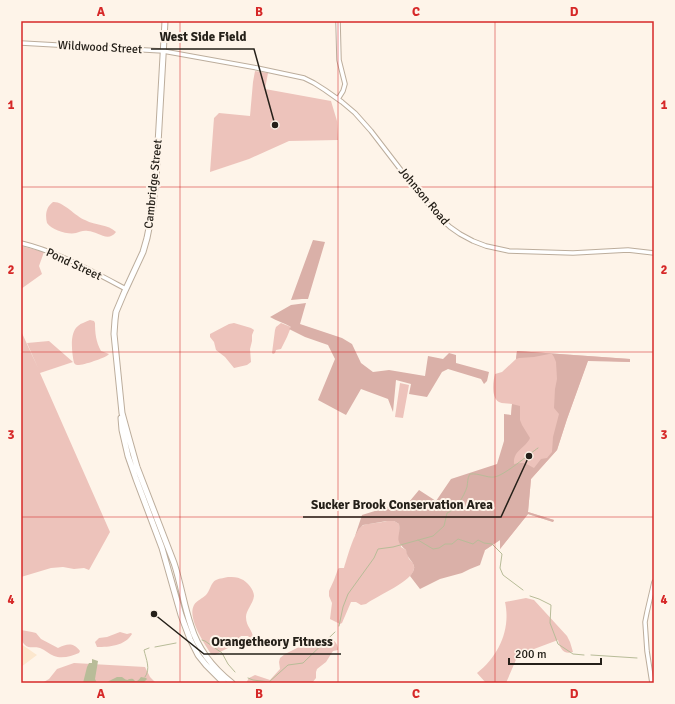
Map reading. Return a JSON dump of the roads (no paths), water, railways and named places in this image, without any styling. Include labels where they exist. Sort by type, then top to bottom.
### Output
[{"type":"highway","name":"Cambridge Street","points":[[165,21],[156,179],[148,238],[115,316],[114,334],[122,413],[135,460],[177,572],[189,623],[198,644],[214,667],[232,683]]},
{"type":"highway","name":"Cambridge Street","points":[[122,413],[122,430],[128,456],[144,503],[162,548],[184,624],[194,648],[206,665],[224,683]]},
{"type":"highway","points":[[144,503],[150,500]]},
{"type":"highway","points":[[176,595],[182,593]]},
{"type":"street","points":[[338,21],[340,60],[345,84],[338,99]]},
{"type":"street","name":"Wildwood Street","points":[[21,43],[163,51],[297,76],[314,83],[338,99]]},
{"type":"street","name":"Johnson Road","points":[[338,99],[368,126],[438,216],[450,227],[473,241],[499,249],[523,252],[573,253],[628,250],[654,252]]},
{"type":"street","name":"Pond Street","points":[[21,243],[54,253],[126,289]]},
{"type":"street","points":[[652,683],[645,622],[646,612],[654,582]]},
{"type":"waterway","points":[[339,626],[343,607],[348,594],[374,558],[378,549],[393,547],[433,536],[444,526],[447,513],[454,509],[462,498],[467,487],[470,474],[491,477],[498,476],[538,448]]},
{"type":"waterway","points":[[418,540],[433,549],[439,548],[445,544],[452,544],[458,539],[473,544],[478,540],[484,543],[492,544],[502,554],[500,568],[503,575],[523,590]]},
{"type":"waterway","points":[[530,596],[551,605],[550,623],[558,644],[573,654],[584,655]]},
{"type":"waterway","points":[[248,678],[269,682],[288,665],[303,663],[335,632]]},
{"type":"waterway","points":[[202,640],[222,653],[228,664],[235,672]]},
{"type":"waterway","points":[[155,647],[176,643]]},
{"type":"waterway","points":[[145,677],[148,667],[144,650],[149,648]]},
{"type":"waterway","points":[[591,655],[637,658]]},
{"type":"place","name":"West Side Field","points":[[275,125]]},
{"type":"place","name":"Sucker Brook Conservation Area","points":[[529,456]]},
{"type":"place","name":"Orangetheory Fitness","points":[[154,614]]}]
